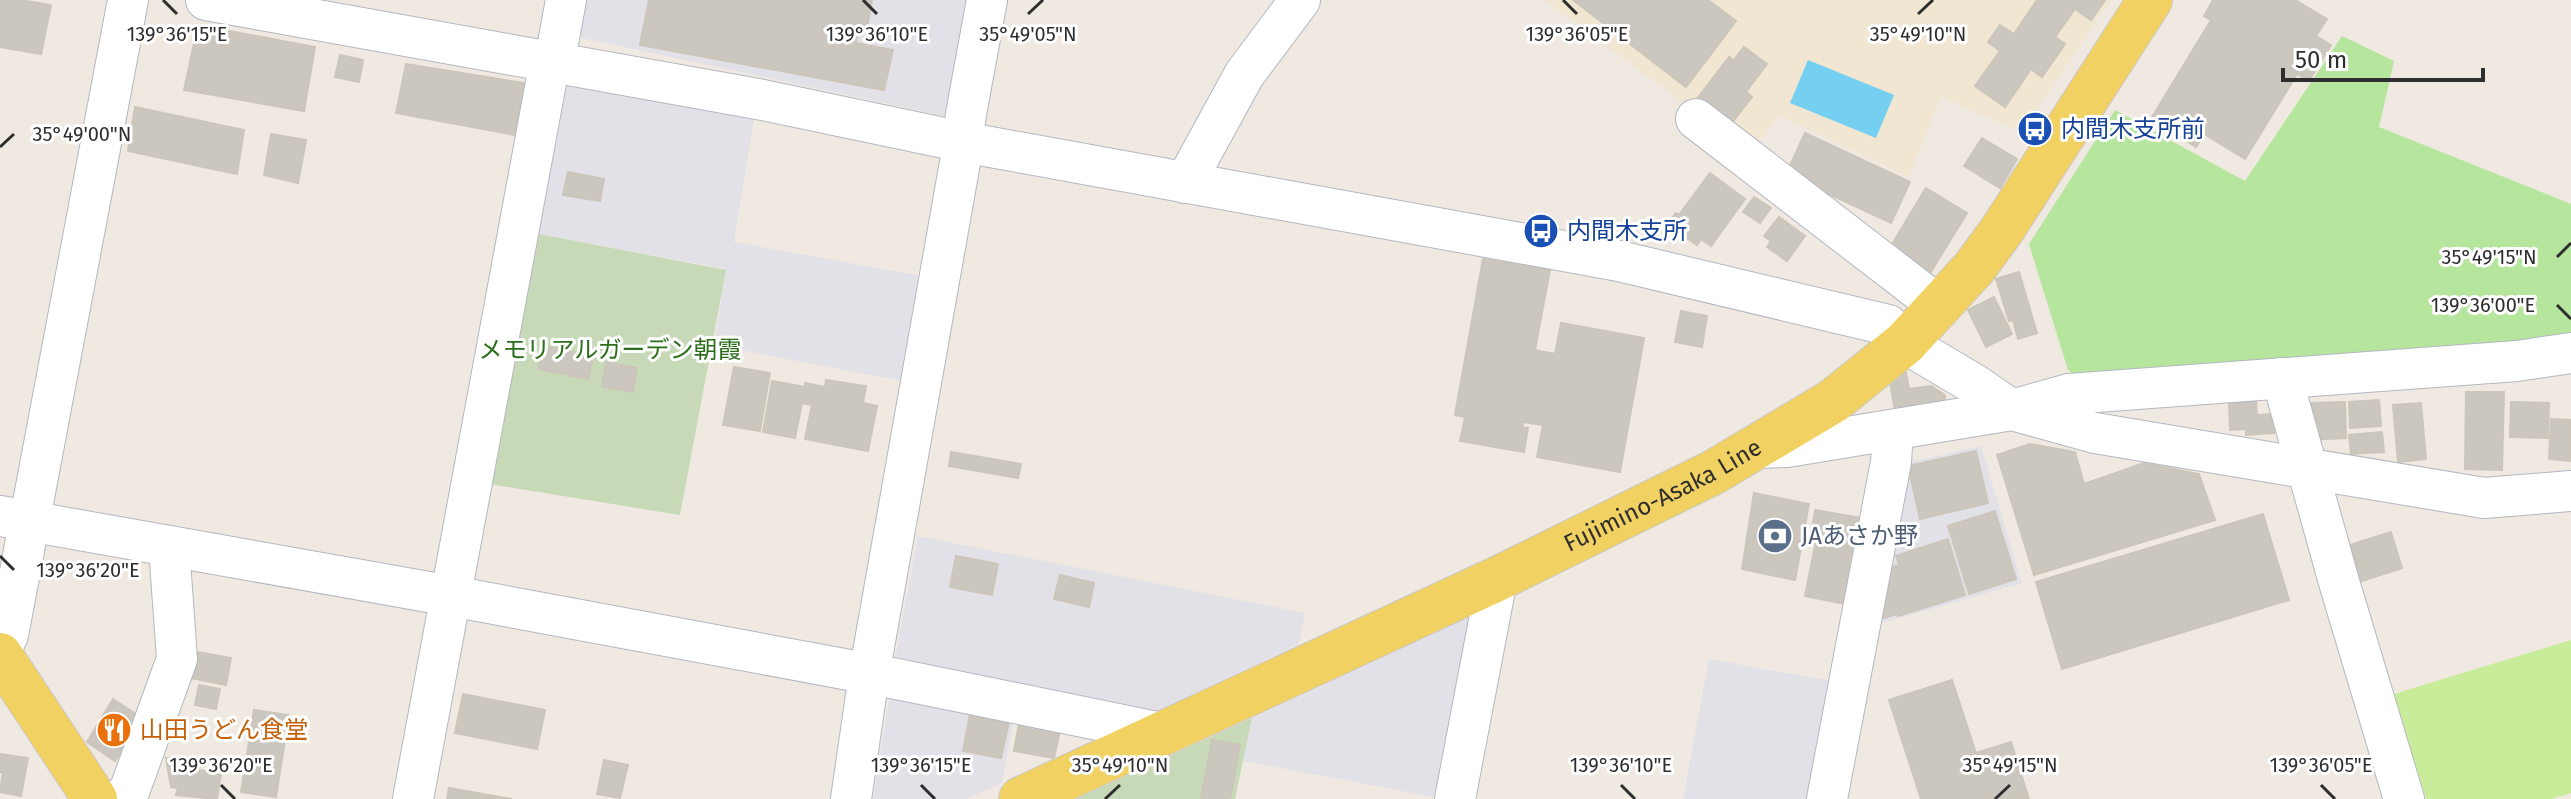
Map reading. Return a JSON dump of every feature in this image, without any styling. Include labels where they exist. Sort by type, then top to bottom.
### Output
[{"type":"main road","name":"Fujimino-Asaka Line","points":[[1021,799],[1308,669],[1497,579],[1758,448],[1833,401],[1905,343],[1974,268],[2002,230],[2150,0]]},
{"type":"main road","points":[[5,675],[95,799]]},
{"type":"street","points":[[5,675],[16,520],[128,0]]},
{"type":"street","points":[[206,0],[763,100],[963,142],[1619,261],[1888,325],[1905,343],[2012,410],[2095,433],[2484,498],[2571,491]]},
{"type":"street","points":[[413,799],[550,61],[557,49],[566,0]]},
{"type":"street","points":[[851,799],[869,675],[987,0]]},
{"type":"street","points":[[1185,183],[1244,75],[1300,0]]},
{"type":"street","points":[[1696,119],[1925,295],[1937,311]]},
{"type":"street","points":[[1758,448],[1787,447],[1893,431],[2012,410],[2069,394],[2517,361],[2571,353]]},
{"type":"street","points":[[2282,378],[2404,799]]},
{"type":"street","points":[[1827,799],[1891,462],[1893,431]]},
{"type":"street","points":[[16,520],[451,596],[1162,733]]},
{"type":"street","points":[[122,799],[130,789],[177,659],[169,547]]},
{"type":"street","points":[[1455,799],[1497,579]]},
{"type":"shaded area","points":[[575,0],[977,0],[955,118],[568,35]]},
{"type":"shaded area","points":[[1545,0],[2111,0],[2022,132],[1941,97],[1909,177],[1781,116],[1749,152]]},
{"type":"shaded area","points":[[566,78],[755,113],[734,242],[927,277],[907,382],[714,345],[726,269],[529,232]]},
{"type":"shaded area","points":[[1981,446],[2022,583],[1868,627],[1902,464]]},
{"type":"shaded area","points":[[918,536],[1305,613],[1299,644],[1145,717],[893,670]]},
{"type":"shaded area","points":[[1480,612],[1445,799],[1243,761],[1252,718]]},
{"type":"shaded area","points":[[1709,659],[1831,681],[1810,799],[1683,799]]},
{"type":"shaded area","points":[[891,689],[1015,714],[1002,783],[966,799],[873,799]]},
{"type":"green space","points":[[2342,36],[2394,61],[2379,127],[2571,204],[2571,337],[2075,375],[2068,370],[2029,244],[2115,110],[2245,181]]},
{"type":"green space","name":"メモリアルガーデン朝霞","points":[[529,232],[726,270],[680,515],[483,483]]},
{"type":"green space","points":[[2571,640],[2571,793],[2552,799],[2426,799],[2394,694]]},
{"type":"green space","points":[[1252,718],[1235,799],[1076,799]]},
{"type":"water","points":[[1808,60],[1894,95],[1876,138],[1790,103]]},
{"type":"building","points":[[0,0],[51,5],[41,54],[0,47]]},
{"type":"building","points":[[649,0],[872,0],[867,28],[858,26],[856,43],[893,50],[884,90],[640,45]]},
{"type":"building","points":[[1573,0],[1708,0],[1736,21],[1686,87]]},
{"type":"building","points":[[2037,0],[2105,0],[2091,20],[2075,9],[2055,37],[2065,44],[2042,77],[2031,69],[2005,107],[1975,86],[2000,51],[1988,42],[2000,25],[2014,34]]},
{"type":"building","points":[[2213,0],[2295,0],[2327,19],[2316,36],[2331,45],[2309,81],[2297,74],[2245,159],[2204,134],[2196,147],[2151,119],[2211,20],[2204,16]]},
{"type":"building","points":[[198,25],[315,47],[304,111],[184,90]]},
{"type":"building","points":[[1744,47],[1767,64],[1746,92],[1752,97],[1727,129],[1693,104],[1729,57],[1734,60]]},
{"type":"building","points":[[340,55],[363,60],[359,82],[335,77]]},
{"type":"building","points":[[406,64],[536,85],[526,137],[396,113]]},
{"type":"building","points":[[135,107],[244,130],[237,174],[128,151]]},
{"type":"building","points":[[1805,133],[1910,182],[1891,223],[1786,174]]},
{"type":"building","points":[[271,134],[306,140],[298,183],[264,175]]},
{"type":"building","points":[[1982,138],[2017,159],[2000,188],[1964,166]]},
{"type":"building","points":[[568,172],[604,179],[600,201],[563,195]]},
{"type":"building","points":[[1710,173],[1745,199],[1711,246],[1701,239],[1697,245],[1667,224],[1676,213],[1679,215]]},
{"type":"building","points":[[1926,188],[1967,213],[1929,275],[1888,251]]},
{"type":"building","points":[[1754,197],[1771,208],[1760,223],[1743,212]]},
{"type":"building","points":[[1779,217],[1805,236],[1787,261],[1767,247],[1771,241],[1764,236]]},
{"type":"building","points":[[1483,259],[1550,270],[1535,350],[1555,354],[1561,323],[1644,338],[1620,472],[1537,457],[1543,425],[1523,422],[1522,427],[1528,428],[1524,452],[1460,441],[1465,417],[1455,415]]},
{"type":"building","points":[[2019,272],[2037,333],[2018,339],[1996,279]]},
{"type":"building","points":[[1994,297],[2012,334],[1986,347],[1968,310]]},
{"type":"building","points":[[1681,311],[1707,316],[1702,347],[1675,342]]},
{"type":"building","points":[[542,346],[593,356],[588,379],[538,369]]},
{"type":"building","points":[[606,362],[637,368],[633,392],[602,387]]},
{"type":"building","points":[[734,367],[770,373],[760,431],[723,425]]},
{"type":"building","points":[[1906,373],[1909,389],[1931,386],[1945,395],[1945,408],[1896,417],[1889,376]]},
{"type":"building","points":[[826,380],[866,386],[863,403],[877,406],[868,451],[805,439],[812,405],[802,403],[795,438],[763,432],[772,381],[825,387]]},
{"type":"building","points":[[2466,392],[2504,392],[2502,470],[2465,469]]},
{"type":"building","points":[[2379,400],[2381,426],[2350,428],[2349,402]]},
{"type":"building","points":[[2256,401],[2257,415],[2273,414],[2274,433],[2246,435],[2246,429],[2230,430],[2229,402]]},
{"type":"building","points":[[2345,402],[2346,438],[2309,440],[2308,403]]},
{"type":"building","points":[[2511,402],[2549,403],[2548,438],[2510,437]]},
{"type":"building","points":[[2421,403],[2426,459],[2398,462],[2393,405]]},
{"type":"building","points":[[2551,419],[2571,420],[2571,461],[2549,459]]},
{"type":"building","points":[[2382,432],[2384,452],[2351,454],[2349,435]]},
{"type":"building","points":[[2030,444],[2036,464],[2003,474],[1997,455]]},
{"type":"building","points":[[2030,444],[2075,452],[2084,484],[2144,463],[2199,474],[2215,520],[2034,575],[2003,474],[2036,464]]},
{"type":"building","points":[[1976,451],[1988,503],[1920,519],[1908,466]]},
{"type":"building","points":[[951,452],[1021,464],[1018,478],[949,466]]},
{"type":"building","name":"JAあさか野","points":[[1754,493],[1809,504],[1795,580],[1742,569]]},
{"type":"building","points":[[1815,510],[1861,518],[1845,604],[1805,596],[1818,531],[1812,529]]},
{"type":"building","points":[[1995,511],[2016,579],[1969,594],[1948,526]]},
{"type":"building","points":[[2263,514],[2289,600],[2062,669],[2036,582]]},
{"type":"building","points":[[2391,532],[2402,568],[2359,582],[2347,546]]},
{"type":"building","points":[[1948,539],[1965,595],[1884,618],[1876,594],[1883,570],[1899,565],[1896,556]]},
{"type":"building","points":[[956,556],[998,564],[992,595],[950,587]]},
{"type":"building","points":[[1060,575],[1094,583],[1089,607],[1054,599]]},
{"type":"building","points":[[186,650],[231,658],[226,685],[181,676]]},
{"type":"building","points":[[1952,680],[1976,753],[2011,742],[2029,799],[1921,799],[1889,700]]},
{"type":"building","points":[[199,685],[220,689],[216,709],[195,705]]},
{"type":"building","points":[[463,694],[545,710],[537,749],[455,733]]},
{"type":"building","name":"山田うどん食堂","points":[[113,699],[142,718],[115,761],[87,742]]},
{"type":"building","points":[[971,709],[1010,717],[1001,758],[963,751]]},
{"type":"building","points":[[254,710],[289,715],[276,797],[241,792]]},
{"type":"building","points":[[1020,718],[1061,726],[1054,758],[1014,751]]},
{"type":"building","points":[[1212,740],[1240,745],[1230,799],[1201,799]]},
{"type":"building","points":[[0,754],[28,758],[21,796],[0,792],[3,772],[0,772]]},
{"type":"building","points":[[166,758],[200,763],[199,770],[221,774],[217,799],[176,795],[178,788],[171,787]]},
{"type":"building","points":[[604,760],[628,765],[620,798],[597,794]]},
{"type":"building","points":[[449,788],[512,799],[447,799]]},
{"type":"place","name":"内間木支所前","points":[[2035,129]]},
{"type":"place","name":"内間木支所","points":[[1541,231]]},
{"type":"place","name":"JAあさか野","points":[[1775,536]]},
{"type":"place","name":"山田うどん食堂","points":[[114,730]]}]
